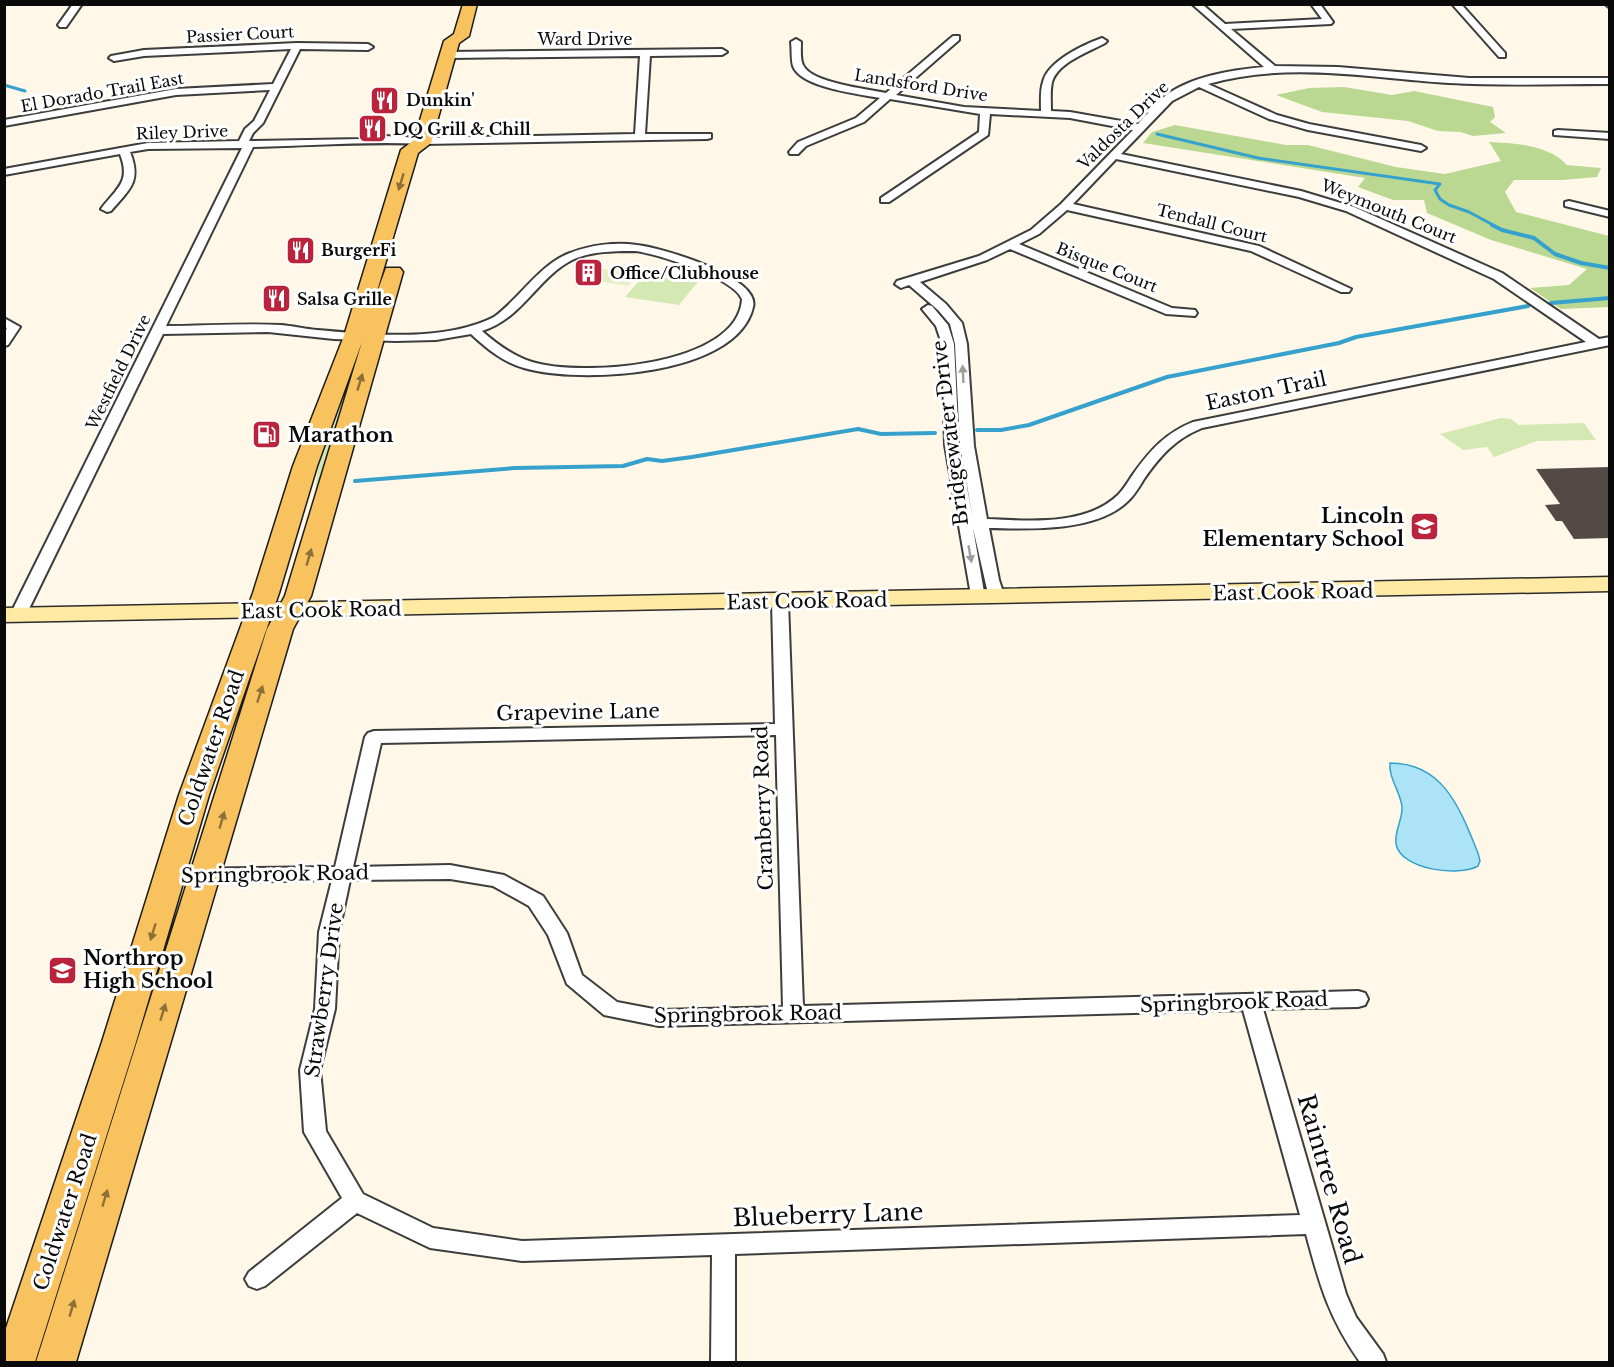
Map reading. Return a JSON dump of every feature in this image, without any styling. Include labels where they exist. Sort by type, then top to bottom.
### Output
[{"type":"main road","name":"Coldwater Road","points":[[450,48],[446,36],[457,4]]},
{"type":"main road","name":"Coldwater Road","points":[[15,1362],[116,1053],[187,876],[242,750],[280,629],[298,596],[410,150],[422,142],[450,48],[461,36],[470,4]]},
{"type":"main road","name":"Coldwater Road","points":[[56,1362],[187,876],[225,701],[259,612],[305,466],[365,336],[407,221],[427,149],[422,142]]},
{"type":"main road","name":"East Cook Road","points":[[11,615],[290,612],[1610,584]]},
{"type":"street","points":[[63,25],[78,4]]},
{"type":"street","points":[[1196,4],[1271,68]]},
{"type":"street","points":[[1222,27],[1328,22],[1315,4]]},
{"type":"street","points":[[1456,4],[1502,55]]},
{"type":"street","points":[[794,152],[802,144],[860,120],[956,38]]},
{"type":"street","points":[[1046,114],[1048,79],[1052,72],[1063,63],[1102,41]]},
{"type":"street","name":"Landsford Drive","points":[[796,42],[798,66],[806,75],[833,86],[943,107],[1087,118],[1140,128]]},
{"type":"street","points":[[249,145],[262,132],[258,123],[297,46]]},
{"type":"street","name":"Passier Court","points":[[114,58],[144,53],[297,46],[368,47]]},
{"type":"street","name":"Ward Drive","points":[[450,48],[645,54],[722,52]]},
{"type":"street","points":[[640,136],[645,54]]},
{"type":"street","name":"Valdosta Drive","points":[[906,283],[952,270],[1011,245],[1035,232],[1065,206],[1112,155],[1178,92],[1200,83],[1271,68],[1340,68],[1448,80],[1610,81]]},
{"type":"street","points":[[1200,83],[1273,117],[1308,127],[1421,148]]},
{"type":"street","name":"El Dorado Trail East","points":[[4,123],[176,92],[278,87]]},
{"type":"street","points":[[885,200],[984,133],[985,111]]},
{"type":"street","points":[[1558,133],[1610,136]]},
{"type":"street","name":"Riley Drive","points":[[4,172],[148,146],[362,142],[406,144],[707,136]]},
{"type":"street","name":"Westfield Drive","points":[[11,615],[159,330],[249,145]]},
{"type":"street","points":[[107,209],[131,180],[132,167],[124,150]]},
{"type":"street","name":"Weymouth Court","points":[[1112,155],[1301,194],[1350,209],[1498,276],[1603,342]]},
{"type":"street","points":[[1569,204],[1610,214]]},
{"type":"street","name":"Tendall Court","points":[[1065,206],[1255,248],[1345,289]]},
{"type":"street","name":"Bisque Court","points":[[1011,245],[1170,311],[1191,313]]},
{"type":"street","points":[[159,330],[284,329],[365,336],[429,336],[474,330],[516,308],[559,263],[575,255],[606,249],[637,248],[661,252],[730,283],[744,292],[748,309],[743,318],[715,346],[696,355],[676,361],[603,372],[552,370],[512,359],[492,347],[474,330]]},
{"type":"street","name":"Bridgewater Drive","points":[[906,283],[942,325],[948,344],[952,445],[964,524],[987,598]]},
{"type":"street","name":"Bridgewater Drive","points":[[906,283],[942,307],[956,323],[962,344],[967,446],[980,524],[987,598]]},
{"type":"street","points":[[4,322],[14,327],[4,342]]},
{"type":"street","name":"Easton Trail","points":[[964,524],[1059,522],[1100,515],[1122,499],[1162,444],[1177,433],[1198,425],[1603,342]]},
{"type":"street","name":"Cranberry Road","points":[[780,602],[792,1013]]},
{"type":"street","name":"Grapevine Lane","points":[[374,737],[783,729]]},
{"type":"street","name":"Strawberry Drive","points":[[355,1201],[315,1132],[310,1070],[325,1010],[329,932],[374,737]]},
{"type":"street","name":"Springbrook Road","points":[[187,876],[450,872],[497,880],[536,901],[557,933],[574,979],[610,1010],[659,1018],[1358,999]]},
{"type":"street","name":"Raintree Road","points":[[1251,1002],[1334,1294],[1348,1325],[1374,1362]]},
{"type":"street","points":[[257,1279],[355,1201]]},
{"type":"street","name":"Blueberry Lane","points":[[355,1201],[430,1238],[522,1251],[1313,1224]]},
{"type":"street","points":[[723,1362],[724,1245]]},
{"type":"green space","points":[[1344,87],[1392,95],[1414,91],[1493,107],[1495,117],[1490,122],[1506,133],[1473,136],[1460,132],[1438,131],[1408,121],[1322,112],[1276,95],[1309,88]]},
{"type":"green space","points":[[1175,125],[1286,145],[1308,145],[1396,167],[1445,174],[1501,161],[1489,142],[1531,146],[1551,153],[1567,165],[1601,168],[1597,177],[1514,180],[1505,192],[1516,212],[1609,236],[1609,307],[1561,309],[1530,288],[1569,285],[1587,269],[1491,240],[1427,213],[1424,200],[1393,200],[1358,187],[1365,178],[1143,143],[1152,132]]},
{"type":"green space","points":[[618,263],[640,267],[643,270],[628,286],[598,281],[604,275],[599,274],[603,269],[608,270],[612,265]]},
{"type":"green space","points":[[645,274],[698,282],[679,305],[625,297]]},
{"type":"green space","points":[[345,381],[340,426],[311,522],[319,461]]},
{"type":"green space","points":[[1501,418],[1511,419],[1519,425],[1584,423],[1596,440],[1537,441],[1494,457],[1487,447],[1463,450],[1440,434]]},
{"type":"water","points":[[1390,763],[1409,765],[1437,780],[1464,820],[1478,853],[1480,861],[1478,866],[1458,871],[1432,869],[1408,860],[1400,853],[1396,839],[1402,807],[1391,774]]},
{"type":"building","name":"Office/Clubhouse","points":[[586,267],[603,269],[592,282],[575,279]]},
{"type":"building","points":[[1610,467],[1610,538],[1574,539],[1562,521],[1556,521],[1545,505],[1560,504],[1536,469]]},
{"type":"waterway","points":[[4,85],[25,91]]},
{"type":"waterway","points":[[1157,134],[1258,158],[1440,184],[1435,190],[1440,199],[1495,226]]},
{"type":"waterway","points":[[1492,225],[1502,230],[1534,238],[1555,254],[1581,263],[1610,268]]},
{"type":"waterway","points":[[1551,303],[1610,298]]},
{"type":"waterway","points":[[977,430],[1001,430],[1029,425],[1167,377],[1339,343],[1356,337],[1528,306]]},
{"type":"waterway","points":[[355,481],[515,468],[623,466],[647,459],[662,461],[692,457],[858,429],[881,434],[935,433]]},
{"type":"place","name":"Dunkin'","points":[[385,100]]},
{"type":"place","name":"DQ Grill & Chill","points":[[372,129]]},
{"type":"place","name":"BurgerFi","points":[[300,250]]},
{"type":"place","name":"Office/Clubhouse","points":[[589,273]]},
{"type":"place","name":"Salsa Grille","points":[[276,299]]},
{"type":"place","name":"Marathon","points":[[267,435]]},
{"type":"place","name":"Lincoln Elementary School","points":[[1425,527]]},
{"type":"place","name":"Northrop High School","points":[[62,970]]}]
